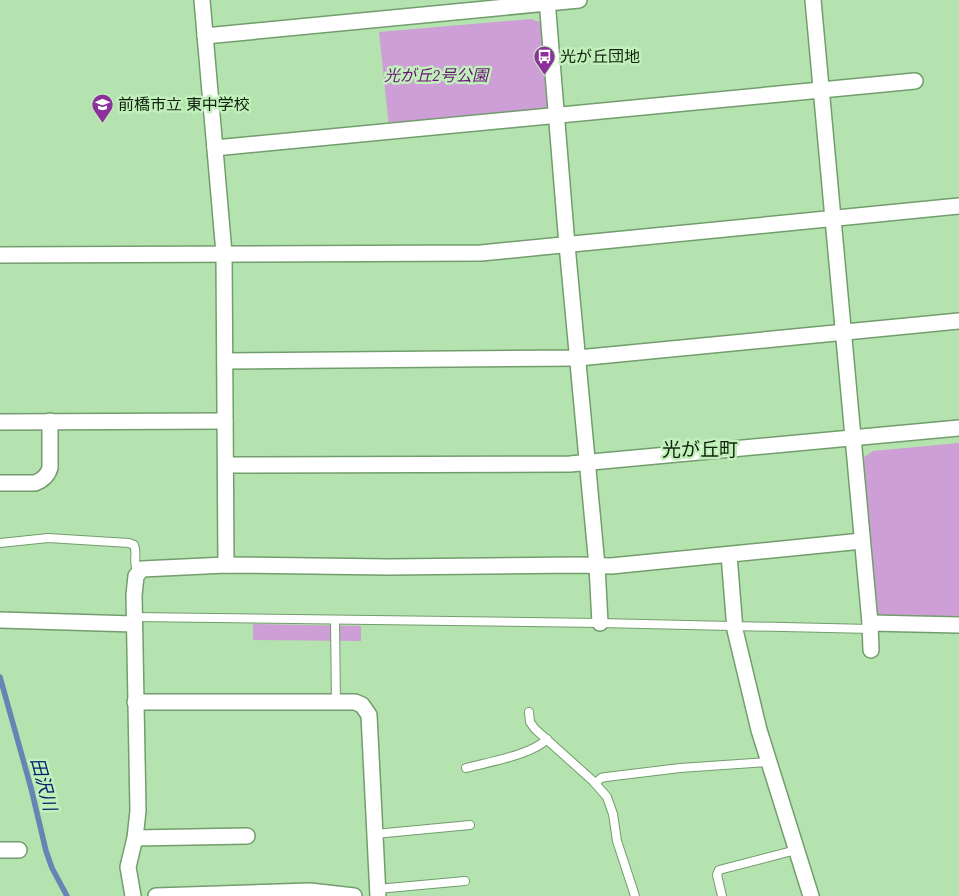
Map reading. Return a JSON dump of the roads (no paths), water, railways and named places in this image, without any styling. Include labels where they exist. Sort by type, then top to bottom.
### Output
[{"type":"street","points":[[202,0],[224,253],[226,565]]},
{"type":"street","points":[[205,36],[579,0]]},
{"type":"street","points":[[813,0],[834,218],[871,650]]},
{"type":"street","points":[[547,2],[586,463],[597,566],[600,623]]},
{"type":"street","points":[[215,148],[915,81]]},
{"type":"street","points":[[0,254],[482,253],[959,206]]},
{"type":"street","points":[[224,361],[578,358],[959,321]]},
{"type":"street","points":[[0,483],[36,483],[48,474],[50,468],[50,421]]},
{"type":"street","points":[[0,422],[225,421]]},
{"type":"street","points":[[226,465],[586,463],[959,428]]},
{"type":"street","points":[[133,896],[128,868],[135,838],[138,811],[134,582],[138,572],[147,568],[226,565],[389,567],[611,566],[862,541]]},
{"type":"street","points":[[729,555],[735,626],[759,730],[811,896]]},
{"type":"street","points":[[0,620],[134,620]]},
{"type":"street","points":[[870,626],[959,625]]},
{"type":"street","points":[[135,702],[355,702],[362,705],[370,715],[378,892]]},
{"type":"street","points":[[135,838],[247,836]]},
{"type":"street","points":[[0,850],[19,850]]},
{"type":"street","points":[[156,896],[310,891],[354,896]]},
{"type":"lane","points":[[0,543],[48,538],[129,543],[134,545],[136,549],[134,565],[138,572]]},
{"type":"lane","points":[[134,620],[242,617],[735,626],[870,626]]},
{"type":"lane","points":[[335,620],[336,703]]},
{"type":"lane","points":[[529,712],[530,722],[535,729],[596,783],[607,797],[611,806],[617,841],[634,896]]},
{"type":"lane","points":[[466,768],[528,751],[541,746],[547,740]]},
{"type":"lane","points":[[596,783],[601,778],[606,777],[680,768],[764,764],[768,762]]},
{"type":"lane","points":[[376,834],[470,825]]},
{"type":"lane","points":[[722,896],[717,875],[719,870],[796,850]]},
{"type":"lane","points":[[378,892],[464,881]]},
{"type":"waterway","name":"田沢川","points":[[0,677],[31,788],[46,851],[52,868],[67,896]]},
{"type":"place","name":"光が丘団地","points":[[544,75]]},
{"type":"place","name":"前橋市立 東中学校","points":[[102,123]]},
{"type":"district","name":"光が丘町","points":[[700,449]]},
{"type":"park label","name":"光が丘2号公園","points":[[436,75]]}]
